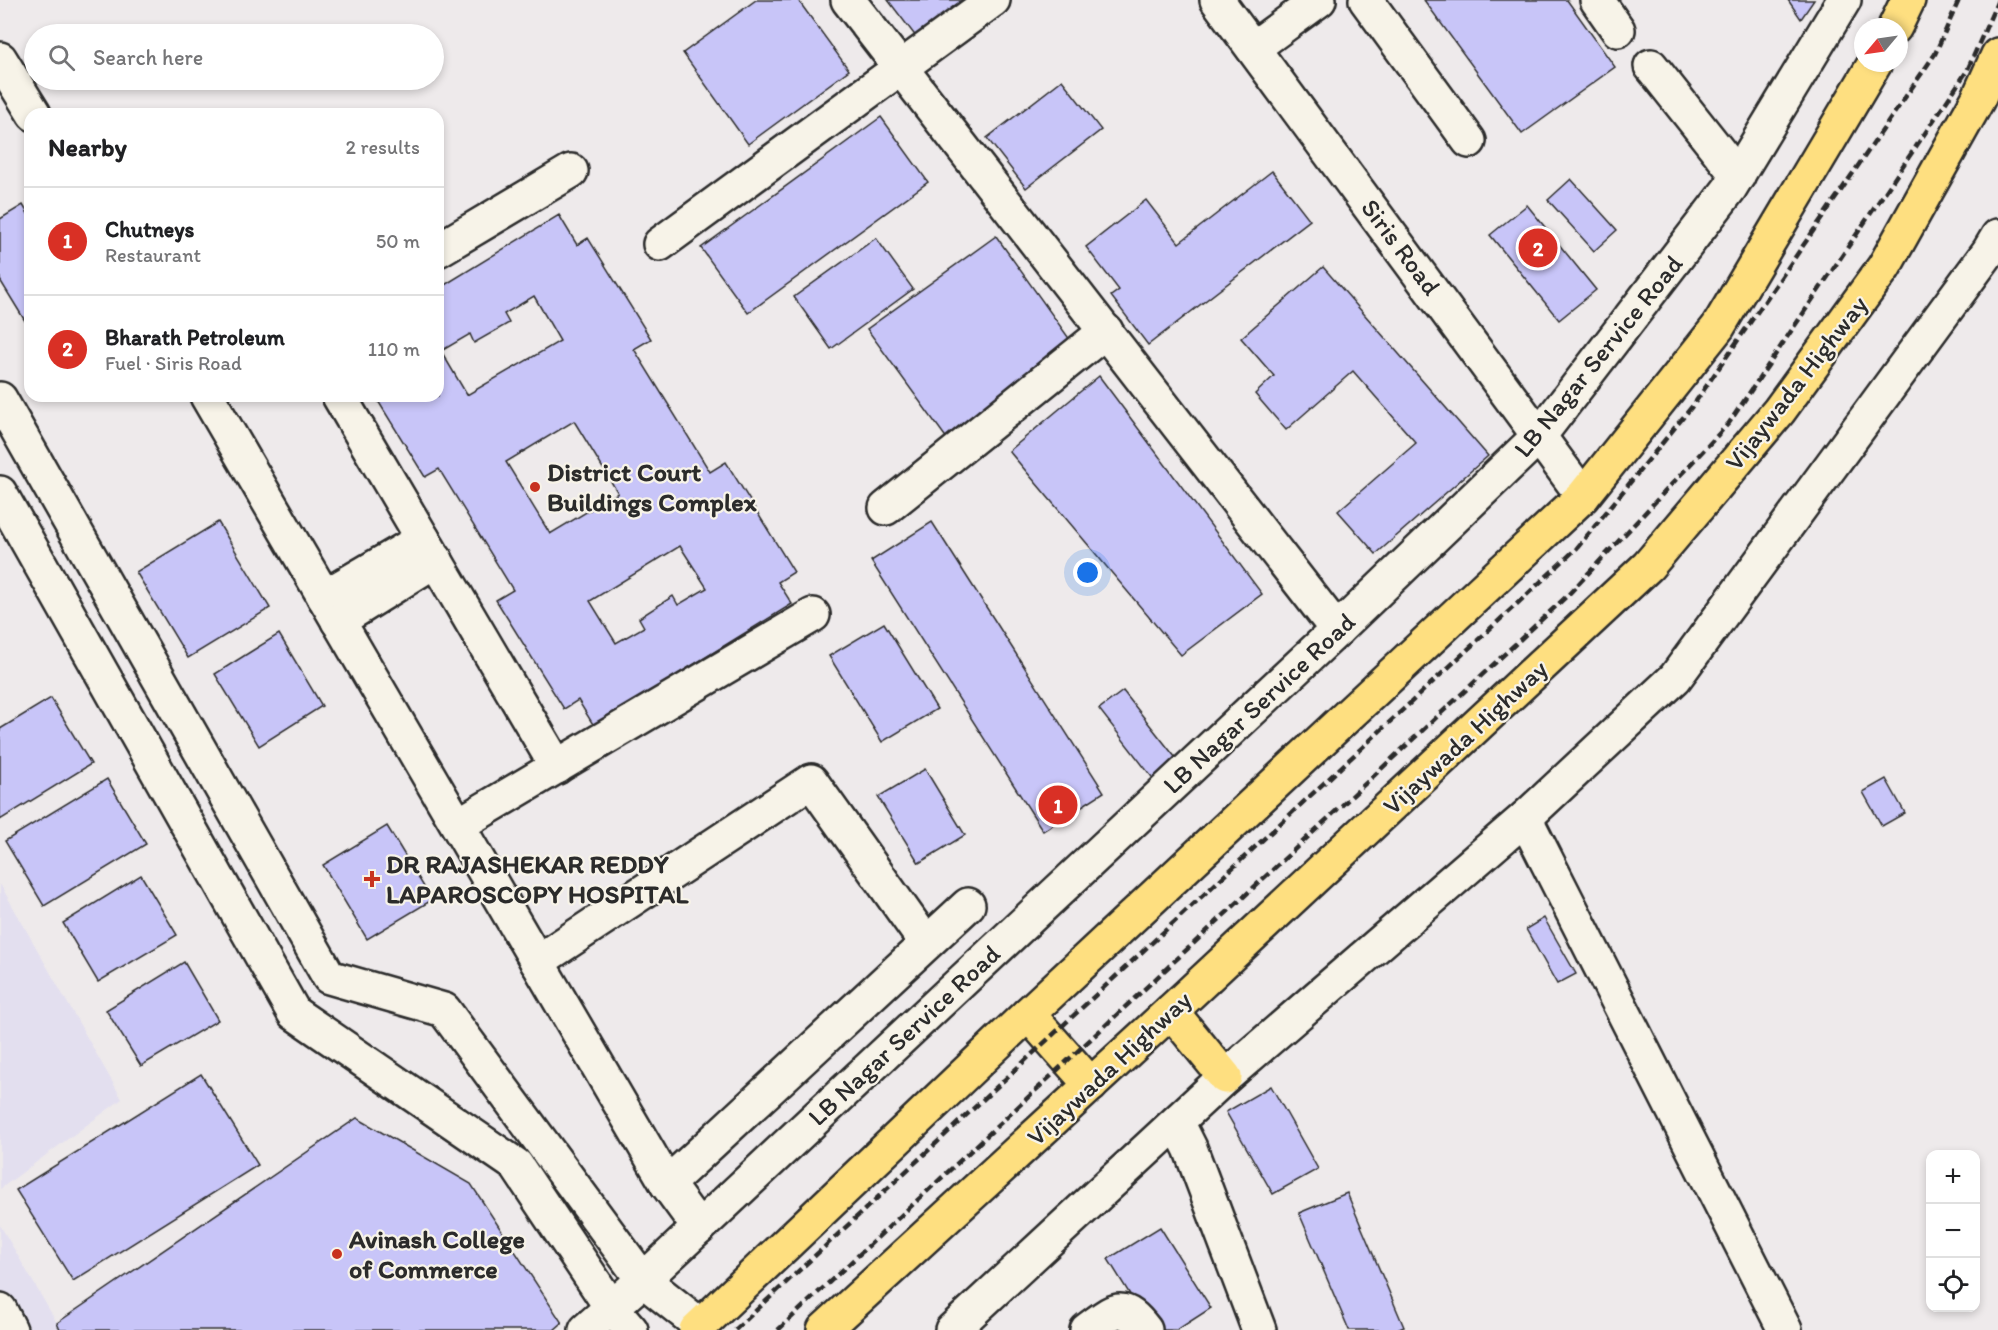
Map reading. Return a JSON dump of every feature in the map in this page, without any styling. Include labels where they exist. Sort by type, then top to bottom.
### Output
[{"type":"highway","points":[[1899,18],[1908,0]]},
{"type":"highway","name":"Vijaywada Highway","points":[[824,1330],[1171,1011],[1648,566],[1779,411],[1884,267],[1978,99],[1998,55]]},
{"type":"highway","points":[[698,1328],[1028,1014],[1583,496],[1718,327],[1870,72]]},
{"type":"highway","points":[[1171,1011],[1225,1077]]},
{"type":"highway","points":[[1028,1014],[1091,1085]]},
{"type":"street","points":[[848,0],[1337,630]]},
{"type":"street","points":[[660,244],[993,0]]},
{"type":"street","name":"Siris Road","points":[[1217,0],[1583,496]]},
{"type":"street","points":[[1252,48],[1319,0]]},
{"type":"street","points":[[1366,0],[1469,141]]},
{"type":"street","points":[[1597,0],[1618,30]]},
{"type":"street","name":"LB Nagar Service Road","points":[[586,1330],[621,1318],[643,1280],[1337,630],[1540,435],[1738,176],[1844,0]]},
{"type":"street","points":[[0,59],[30,108]]},
{"type":"street","points":[[1651,66],[1738,176]]},
{"type":"street","points":[[444,246],[571,171]]},
{"type":"street","points":[[952,1330],[1225,1077],[1525,818],[1675,678],[1995,249]]},
{"type":"street","points":[[886,508],[1106,331]]},
{"type":"street","points":[[0,399],[329,977],[444,1011],[643,1280],[698,1328]]},
{"type":"street","points":[[210,402],[667,1184],[699,1228]]},
{"type":"street","points":[[343,402],[557,767]]},
{"type":"street","points":[[0,483],[36,462]]},
{"type":"street","points":[[0,493],[294,1013],[516,1165],[621,1318]]},
{"type":"street","points":[[331,609],[429,550]]},
{"type":"street","points":[[458,825],[813,615]]},
{"type":"street","points":[[537,962],[811,781],[926,943]]},
{"type":"street","points":[[1525,818],[1785,1330]]},
{"type":"street","points":[[667,1184],[968,905]]},
{"type":"street","points":[[1177,1122],[1190,1148],[1259,1330]]},
{"type":"street","points":[[0,1310],[10,1330]]},
{"type":"street","points":[[1087,1330],[1114,1311],[1128,1311],[1137,1318],[1145,1330]]},
{"type":"shaded area","points":[[0,884],[122,1099],[0,1189]]},
{"type":"shaded area","points":[[0,1225],[57,1323],[60,1330],[0,1330]]},
{"type":"building","points":[[756,0],[798,0],[849,70],[748,144],[683,53]]},
{"type":"building","points":[[888,0],[973,0],[920,42]]},
{"type":"building","points":[[1424,0],[1567,0],[1615,67],[1522,134]]},
{"type":"building","points":[[1788,0],[1814,0],[1801,19]]},
{"type":"building","points":[[1062,80],[1101,130],[1026,188],[987,138]]},
{"type":"building","points":[[881,117],[928,182],[748,313],[701,248]]},
{"type":"building","points":[[1272,171],[1310,220],[1148,345],[1111,296],[1119,290],[1086,247],[1146,200],[1179,243]]},
{"type":"building","points":[[1571,179],[1617,230],[1594,251],[1548,200]]},
{"type":"building","points":[[23,205],[24,207],[24,319],[0,280],[0,219]]},
{"type":"building","points":[[1527,205],[1596,290],[1559,320],[1490,235]]},
{"type":"building","points":[[559,215],[577,245],[588,238],[651,339],[634,349],[710,472],[726,462],[794,572],[778,582],[792,604],[594,726],[578,700],[564,709],[496,600],[513,590],[439,469],[425,477],[379,402],[444,402],[444,356],[467,395],[560,341],[534,296],[504,314],[509,323],[474,343],[470,334],[444,349],[444,285]],"holes":[[[574,421],[618,493],[550,534],[506,462]],[[680,546],[707,588],[678,605],[673,596],[639,618],[644,627],[616,643],[590,601]]]},
{"type":"building","points":[[996,236],[1078,351],[950,443],[867,329]]},
{"type":"building","points":[[876,238],[913,289],[831,349],[794,297]]},
{"type":"building","points":[[1323,267],[1488,456],[1376,554],[1338,511],[1416,443],[1353,371],[1286,430],[1255,394],[1274,376],[1241,338]]},
{"type":"building","points":[[1099,376],[1262,594],[1181,655],[1009,451]]},
{"type":"building","points":[[218,522],[270,608],[188,658],[136,572]]},
{"type":"building","points":[[932,522],[1104,792],[1043,831],[871,561]]},
{"type":"building","points":[[884,623],[937,709],[882,742],[829,656]]},
{"type":"building","points":[[279,634],[322,706],[259,746],[215,674]]},
{"type":"building","points":[[1123,691],[1179,762],[1155,781],[1099,709]]},
{"type":"building","points":[[51,698],[91,764],[0,820],[0,729]]},
{"type":"building","points":[[925,769],[965,835],[919,863],[878,797]]},
{"type":"building","points":[[107,779],[146,844],[44,906],[5,841]]},
{"type":"building","points":[[1886,779],[1905,813],[1882,826],[1863,792]]},
{"type":"building","points":[[387,826],[432,900],[367,939],[323,865]]},
{"type":"building","points":[[141,875],[177,935],[98,982],[63,923]]},
{"type":"building","points":[[1544,918],[1576,974],[1557,984],[1526,929]]},
{"type":"building","points":[[184,962],[218,1020],[141,1066],[106,1010]]},
{"type":"building","points":[[201,1074],[258,1165],[73,1281],[16,1190]]},
{"type":"building","points":[[1271,1086],[1318,1169],[1273,1194],[1226,1112]]},
{"type":"building","name":"Avinash College of Commerce","points":[[357,1118],[471,1184],[562,1323],[554,1330],[60,1330],[57,1323]]},
{"type":"building","points":[[1347,1193],[1404,1327],[1397,1330],[1349,1330],[1299,1213]]},
{"type":"building","points":[[1160,1227],[1211,1308],[1177,1330],[1152,1330],[1108,1259]]},
{"type":"railway","points":[[735,1330],[1577,548],[1694,404],[1935,54],[1959,0]]},
{"type":"railway","points":[[778,1330],[1568,595],[1729,423],[1967,71],[1998,0]]},
{"type":"place","name":"Bharath Petroleum","points":[[1538,248]]},
{"type":"place","name":"District Court Buildings Complex","points":[[535,487]]},
{"type":"place","name":"Chutneys","points":[[1058,805]]},
{"type":"place","name":"DR RAJASHEKAR REDDY LAPAROSCOPY HOSPITAL","points":[[372,879]]},
{"type":"place","name":"Avinash College of Commerce","points":[[337,1254]]}]
